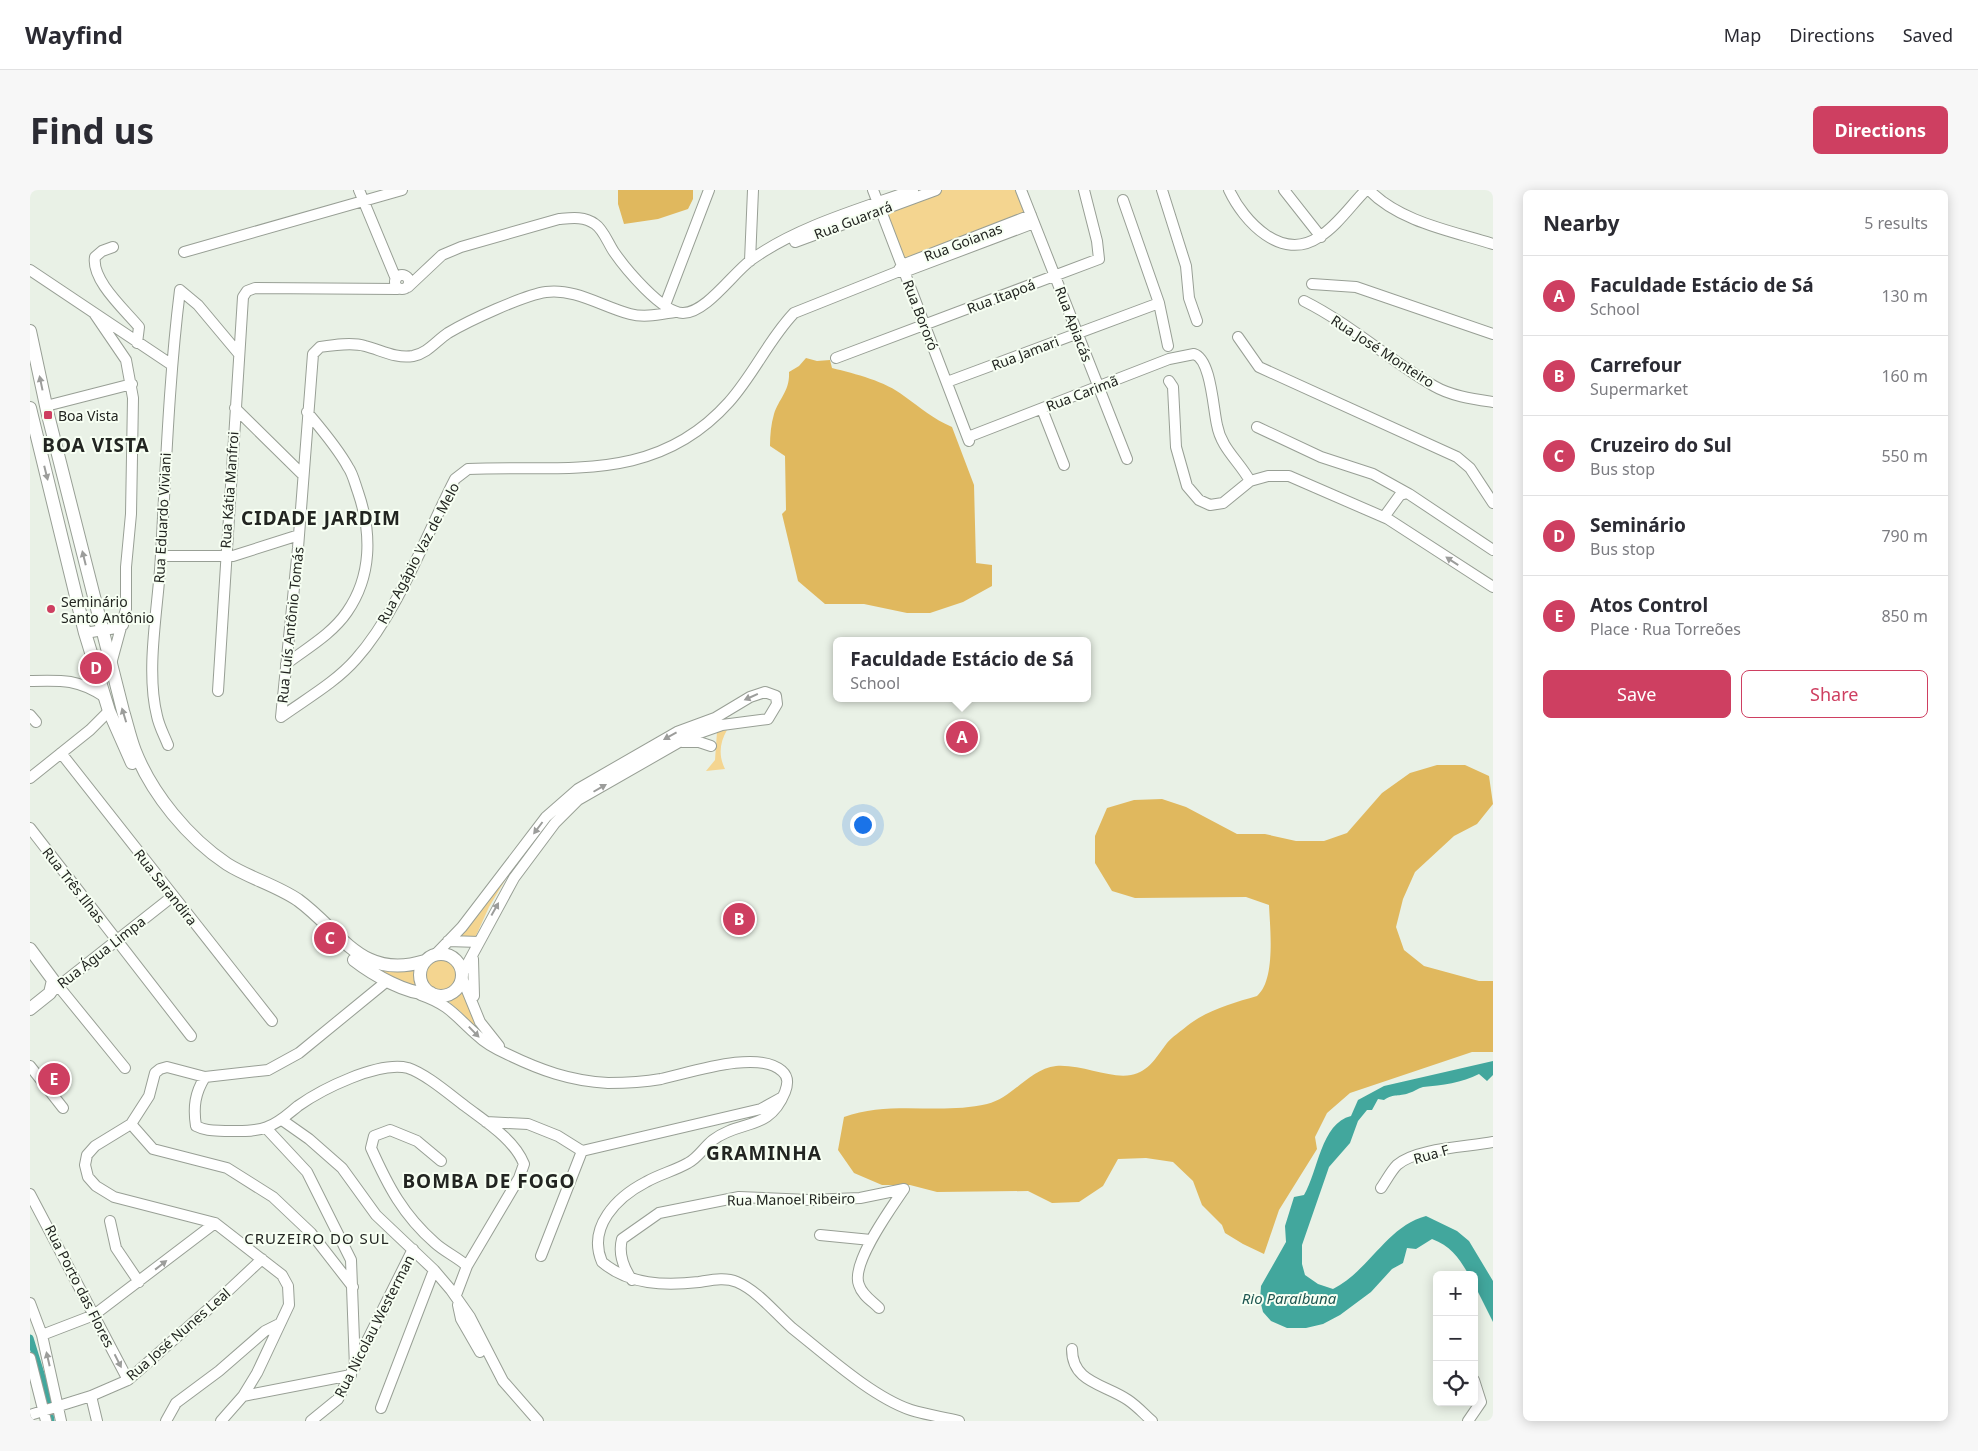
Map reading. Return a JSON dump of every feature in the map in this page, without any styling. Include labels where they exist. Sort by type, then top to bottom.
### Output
[{"type":"main road","points":[[31,338],[110,665],[135,750],[154,788],[170,810],[216,856],[229,865],[262,880],[298,901],[362,957],[385,966],[406,967],[437,951]]},
{"type":"main road","points":[[30,408],[85,634],[114,726],[152,801],[210,860],[224,871],[259,886],[295,906],[356,961],[387,980],[429,994],[447,995],[452,992],[462,976],[458,962],[437,951]]},
{"type":"main road","points":[[56,511],[71,506]]},
{"type":"main road","points":[[30,949],[54,986]]},
{"type":"main road","points":[[385,966],[413,962],[437,951]]},
{"type":"main road","points":[[429,994],[421,980],[420,974],[437,951]]},
{"type":"main road","name":"Rua Água Limpa","points":[[30,1009],[54,986]]},
{"type":"street","points":[[359,190],[362,201],[401,283],[422,274],[433,261],[461,247],[558,219],[574,217],[596,224],[630,273],[675,312]]},
{"type":"street","points":[[184,252],[402,190]]},
{"type":"street","points":[[665,305],[709,190]]},
{"type":"street","points":[[750,260],[753,190]]},
{"type":"street","name":"Rua Bororó","points":[[873,190],[901,270],[925,325],[969,439]]},
{"type":"street","name":"Rua Guarará","points":[[313,354],[320,347],[364,345],[389,355],[413,356],[428,350],[447,334],[480,318],[544,292],[558,291],[596,301],[631,314],[685,313],[700,308],[750,260],[770,248],[786,246],[811,232],[879,206],[914,190]]},
{"type":"street","name":"Rua Guarará","points":[[879,206],[936,190]]},
{"type":"street","name":"Rua Apiacás","points":[[1021,190],[1127,459]]},
{"type":"street","name":"Rua Itapoá","points":[[836,358],[1099,260],[1097,241],[1084,190]]},
{"type":"street","points":[[1162,190],[1186,266],[1189,298],[1197,321]]},
{"type":"street","points":[[1228,190],[1237,208],[1249,223],[1262,233],[1294,246],[1310,243],[1321,237],[1367,190],[1378,199],[1414,219],[1493,244]]},
{"type":"street","points":[[1284,190],[1321,237]]},
{"type":"street","points":[[1123,200],[1159,302],[1168,346]]},
{"type":"street","name":"Rua Goianas","points":[[468,469],[587,467],[650,456],[668,450],[710,423],[747,380],[783,324],[794,313],[1033,219]]},
{"type":"street","points":[[113,247],[102,251],[95,257],[95,270],[112,296],[139,327],[137,343]]},
{"type":"street","points":[[30,270],[172,365]]},
{"type":"street","name":"Rua Kátia Manfroi","points":[[218,691],[225,557],[243,298],[247,291],[255,288],[380,287],[401,283]]},
{"type":"street","points":[[1312,284],[1356,287],[1493,334]]},
{"type":"street","name":"Rua Eduardo Viviani","points":[[168,744],[157,718],[154,700],[154,650],[161,556],[165,454],[180,290],[198,305],[239,354]]},
{"type":"street","name":"Rua Jamari","points":[[947,382],[1159,302]]},
{"type":"street","name":"Rua José Monteiro","points":[[1304,302],[1370,341],[1435,387],[1467,398],[1493,402]]},
{"type":"street","points":[[94,313],[126,360],[132,384],[134,419],[131,514],[126,567],[126,609],[123,625],[110,665]]},
{"type":"street","points":[[1238,337],[1259,367],[1457,457],[1470,468],[1493,503]]},
{"type":"street","name":"Rua Luís Antônio Tomás","points":[[281,717],[313,354]]},
{"type":"street","name":"Rua Carimã","points":[[969,439],[1042,408],[1169,359],[1194,354],[1198,355],[1206,366],[1217,428],[1229,454],[1250,481]]},
{"type":"street","points":[[1168,381],[1173,387],[1176,447],[1187,486],[1199,500],[1210,505],[1224,503],[1250,481],[1268,476],[1289,476],[1384,517],[1493,587]]},
{"type":"street","points":[[46,406],[132,384]]},
{"type":"street","points":[[235,408],[303,475]]},
{"type":"street","points":[[1042,408],[1064,464]]},
{"type":"street","points":[[286,664],[322,638],[346,614],[360,590],[368,554],[365,512],[350,469],[331,440],[307,412]]},
{"type":"street","points":[[1257,427],[1321,458],[1373,474],[1407,493],[1493,550]]},
{"type":"street","name":"Rua Agápio Vaz de Melo","points":[[281,717],[341,673],[362,652],[404,584],[456,479],[468,469]]},
{"type":"street","points":[[1384,517],[1400,495],[1407,493]]},
{"type":"street","points":[[161,556],[233,556],[298,535]]},
{"type":"street","points":[[85,634],[110,630],[123,625]]},
{"type":"street","points":[[30,681],[60,680],[78,682],[105,697]]},
{"type":"street","points":[[437,951],[493,888],[546,817],[562,801],[677,732],[714,723],[768,719],[777,700],[772,693],[761,693],[750,697],[714,723],[578,800],[562,816],[514,878],[478,942],[462,976],[476,1012],[492,1040],[507,1054]]},
{"type":"street","points":[[30,778],[90,730],[109,711]]},
{"type":"street","points":[[90,730],[101,725],[114,726]]},
{"type":"street","points":[[672,746],[689,741],[711,746]]},
{"type":"street","name":"Rua Sarandira","points":[[61,753],[272,1021]]},
{"type":"street","name":"Rua Três Ilhas","points":[[30,828],[191,1036]]},
{"type":"street","name":"Rua Água Limpa","points":[[54,986],[173,896]]},
{"type":"street","points":[[437,951],[478,942]]},
{"type":"street","points":[[474,953],[472,968],[476,1012]]},
{"type":"street","points":[[221,1421],[243,1396],[257,1373],[289,1305],[288,1286],[282,1275],[215,1223],[114,1197],[96,1186],[88,1177],[84,1165],[87,1155],[95,1146],[131,1124],[149,1096],[155,1073],[160,1069],[167,1067],[205,1077],[268,1070],[285,1062],[344,1017],[387,980]]},
{"type":"street","points":[[54,986],[125,1068]]},
{"type":"street","points":[[429,994],[458,1015],[492,1048],[554,1075],[609,1083],[660,1079],[741,1062],[766,1064],[781,1070],[788,1080],[783,1096],[771,1115],[760,1122],[713,1140],[690,1162],[646,1182],[618,1202],[604,1218],[598,1238],[599,1255],[602,1262],[610,1269],[632,1280],[678,1284],[724,1279],[740,1283],[871,1389],[932,1421]]},
{"type":"street","points":[[30,1066],[63,1108]]},
{"type":"street","points":[[205,1077],[198,1089],[193,1109],[196,1126],[206,1131],[248,1131],[266,1128],[282,1120],[300,1105],[354,1076],[388,1066],[409,1069],[432,1082],[486,1122],[519,1152],[524,1164],[519,1178],[467,1266],[456,1297],[461,1320],[496,1381],[531,1421]]},
{"type":"street","points":[[486,1122],[528,1124],[558,1136],[582,1151],[762,1109],[783,1096]]},
{"type":"street","points":[[282,1120],[308,1138],[342,1168],[376,1215],[434,1270],[470,1317],[503,1381],[538,1421]]},
{"type":"street","points":[[131,1124],[153,1149],[227,1168],[273,1197],[311,1233],[353,1287]]},
{"type":"street","points":[[243,1396],[353,1371],[353,1287],[351,1260],[307,1172],[266,1128]]},
{"type":"street","points":[[441,1161],[417,1140],[390,1130],[374,1136],[371,1148],[391,1193],[416,1225],[436,1244],[467,1266]]},
{"type":"street","name":"Rua F","points":[[1381,1188],[1398,1164],[1419,1155],[1452,1147],[1493,1142]]},
{"type":"street","points":[[541,1256],[582,1151]]},
{"type":"street","name":"Rua Manoel Ribeiro","points":[[632,1280],[621,1258],[619,1249],[622,1239],[660,1213],[739,1197],[809,1200],[860,1198],[904,1189],[871,1240],[858,1272],[858,1282],[866,1296],[879,1308]]},
{"type":"street","name":"Rua Porto das Flores","points":[[30,1194],[128,1380]]},
{"type":"street","points":[[110,1221],[116,1248],[139,1282]]},
{"type":"street","points":[[42,1336],[94,1315],[215,1223]]},
{"type":"street","points":[[820,1235],[871,1240]]},
{"type":"street","name":"Rua Nicolau Westerman","points":[[311,1421],[338,1399],[413,1249]]},
{"type":"street","name":"Rua José Nunes Leal","points":[[30,1415],[51,1411],[128,1380],[213,1306],[262,1259]]},
{"type":"street","points":[[381,1408],[434,1270]]},
{"type":"street","points":[[30,1303],[42,1336],[51,1411]]},
{"type":"street","points":[[166,1421],[176,1403],[219,1371],[265,1331],[279,1324]]},
{"type":"street","points":[[1072,1349],[1074,1366],[1083,1376],[1128,1400],[1152,1421]]},
{"type":"street","points":[[30,1358],[51,1411],[61,1421]]},
{"type":"street","points":[[1468,1421],[1481,1402],[1478,1393]]},
{"type":"street","points":[[91,1396],[97,1421]]},
{"type":"street","points":[[910,1409],[959,1421]]},
{"type":"shaded area","points":[[618,190],[693,190],[693,199],[688,209],[658,219],[624,224],[618,204]]},
{"type":"shaded area","points":[[941,190],[1019,190],[1028,214],[902,259],[881,212]]},
{"type":"shaded area","points":[[806,358],[817,361],[830,360],[832,368],[888,386],[933,417],[952,427],[974,485],[976,563],[992,565],[992,586],[963,602],[930,613],[907,613],[864,604],[825,604],[798,581],[782,514],[786,510],[785,456],[770,446],[770,442],[773,418],[788,384],[789,372],[799,366]]},
{"type":"shaded area","points":[[727,730],[721,749],[721,759],[725,769],[706,771],[715,760],[717,732]]},
{"type":"shaded area","points":[[1437,765],[1465,765],[1489,776],[1493,804],[1477,824],[1454,836],[1415,872],[1403,899],[1396,927],[1404,950],[1424,966],[1479,981],[1493,981],[1493,1052],[1472,1052],[1350,1093],[1327,1113],[1315,1137],[1317,1149],[1279,1210],[1264,1254],[1225,1233],[1222,1225],[1202,1205],[1193,1181],[1173,1162],[1146,1158],[1118,1159],[1103,1186],[1079,1202],[1052,1203],[1028,1191],[937,1192],[910,1185],[882,1185],[854,1173],[838,1150],[844,1117],[861,1112],[897,1108],[969,1107],[987,1104],[1005,1096],[1037,1072],[1056,1066],[1075,1067],[1123,1076],[1143,1071],[1152,1063],[1171,1039],[1195,1020],[1220,1008],[1257,996],[1267,978],[1269,966],[1271,940],[1269,905],[1246,897],[1135,898],[1112,891],[1095,863],[1095,836],[1107,808],[1134,800],[1162,799],[1186,807],[1237,834],[1265,834],[1296,841],[1324,841],[1347,833],[1382,793],[1410,773]]},
{"type":"shaded area","points":[[513,867],[489,907],[475,938],[459,937],[480,912]]},
{"type":"shaded area","points":[[354,954],[415,968],[416,978],[421,990],[387,976]]},
{"type":"shaded area","points":[[442,957],[449,958],[454,962],[458,967],[458,981],[454,986],[449,990],[442,991],[435,990],[430,986],[426,981],[425,974],[426,967],[430,962],[435,958]]},
{"type":"shaded area","points":[[463,991],[484,1034],[481,1034],[449,1002]]},
{"type":"water","name":"Rio Paraibuna","points":[[1493,1061],[1493,1075],[1487,1081],[1479,1074],[1459,1082],[1423,1087],[1384,1100],[1378,1099],[1372,1110],[1367,1110],[1358,1121],[1350,1143],[1329,1167],[1302,1245],[1302,1264],[1305,1275],[1318,1284],[1333,1289],[1346,1281],[1400,1229],[1412,1221],[1426,1216],[1457,1231],[1469,1241],[1493,1281],[1493,1322],[1478,1292],[1478,1271],[1466,1271],[1449,1249],[1432,1239],[1416,1249],[1407,1248],[1403,1263],[1392,1269],[1371,1292],[1340,1315],[1323,1324],[1306,1328],[1287,1328],[1271,1321],[1263,1312],[1260,1300],[1261,1286],[1286,1242],[1285,1226],[1294,1197],[1304,1195],[1327,1138],[1333,1128],[1341,1120],[1351,1116],[1358,1100],[1384,1086]]},
{"type":"waterway","points":[[30,1338],[47,1393],[51,1421]]},
{"type":"place","name":"Boa Vista","points":[[48,415]]},
{"type":"place","name":"Seminário Santo Antônio","points":[[51,609]]},
{"type":"place","name":"Seminário","points":[[96,668]]},
{"type":"place","name":"Faculdade Estácio de Sá","points":[[962,737]]},
{"type":"place","name":"Carrefour","points":[[739,919]]},
{"type":"place","name":"Cruzeiro do Sul","points":[[330,938]]},
{"type":"place","name":"Atos Control","points":[[54,1079]]},
{"type":"district","name":"BOA VISTA","points":[[96,445]]},
{"type":"district","name":"CIDADE JARDIM","points":[[321,518]]},
{"type":"district","name":"GRAMINHA","points":[[764,1153]]},
{"type":"district","name":"BOMBA DE FOGO","points":[[489,1181]]},
{"type":"district","name":"CRUZEIRO DO SUL","points":[[317,1238]]}]
